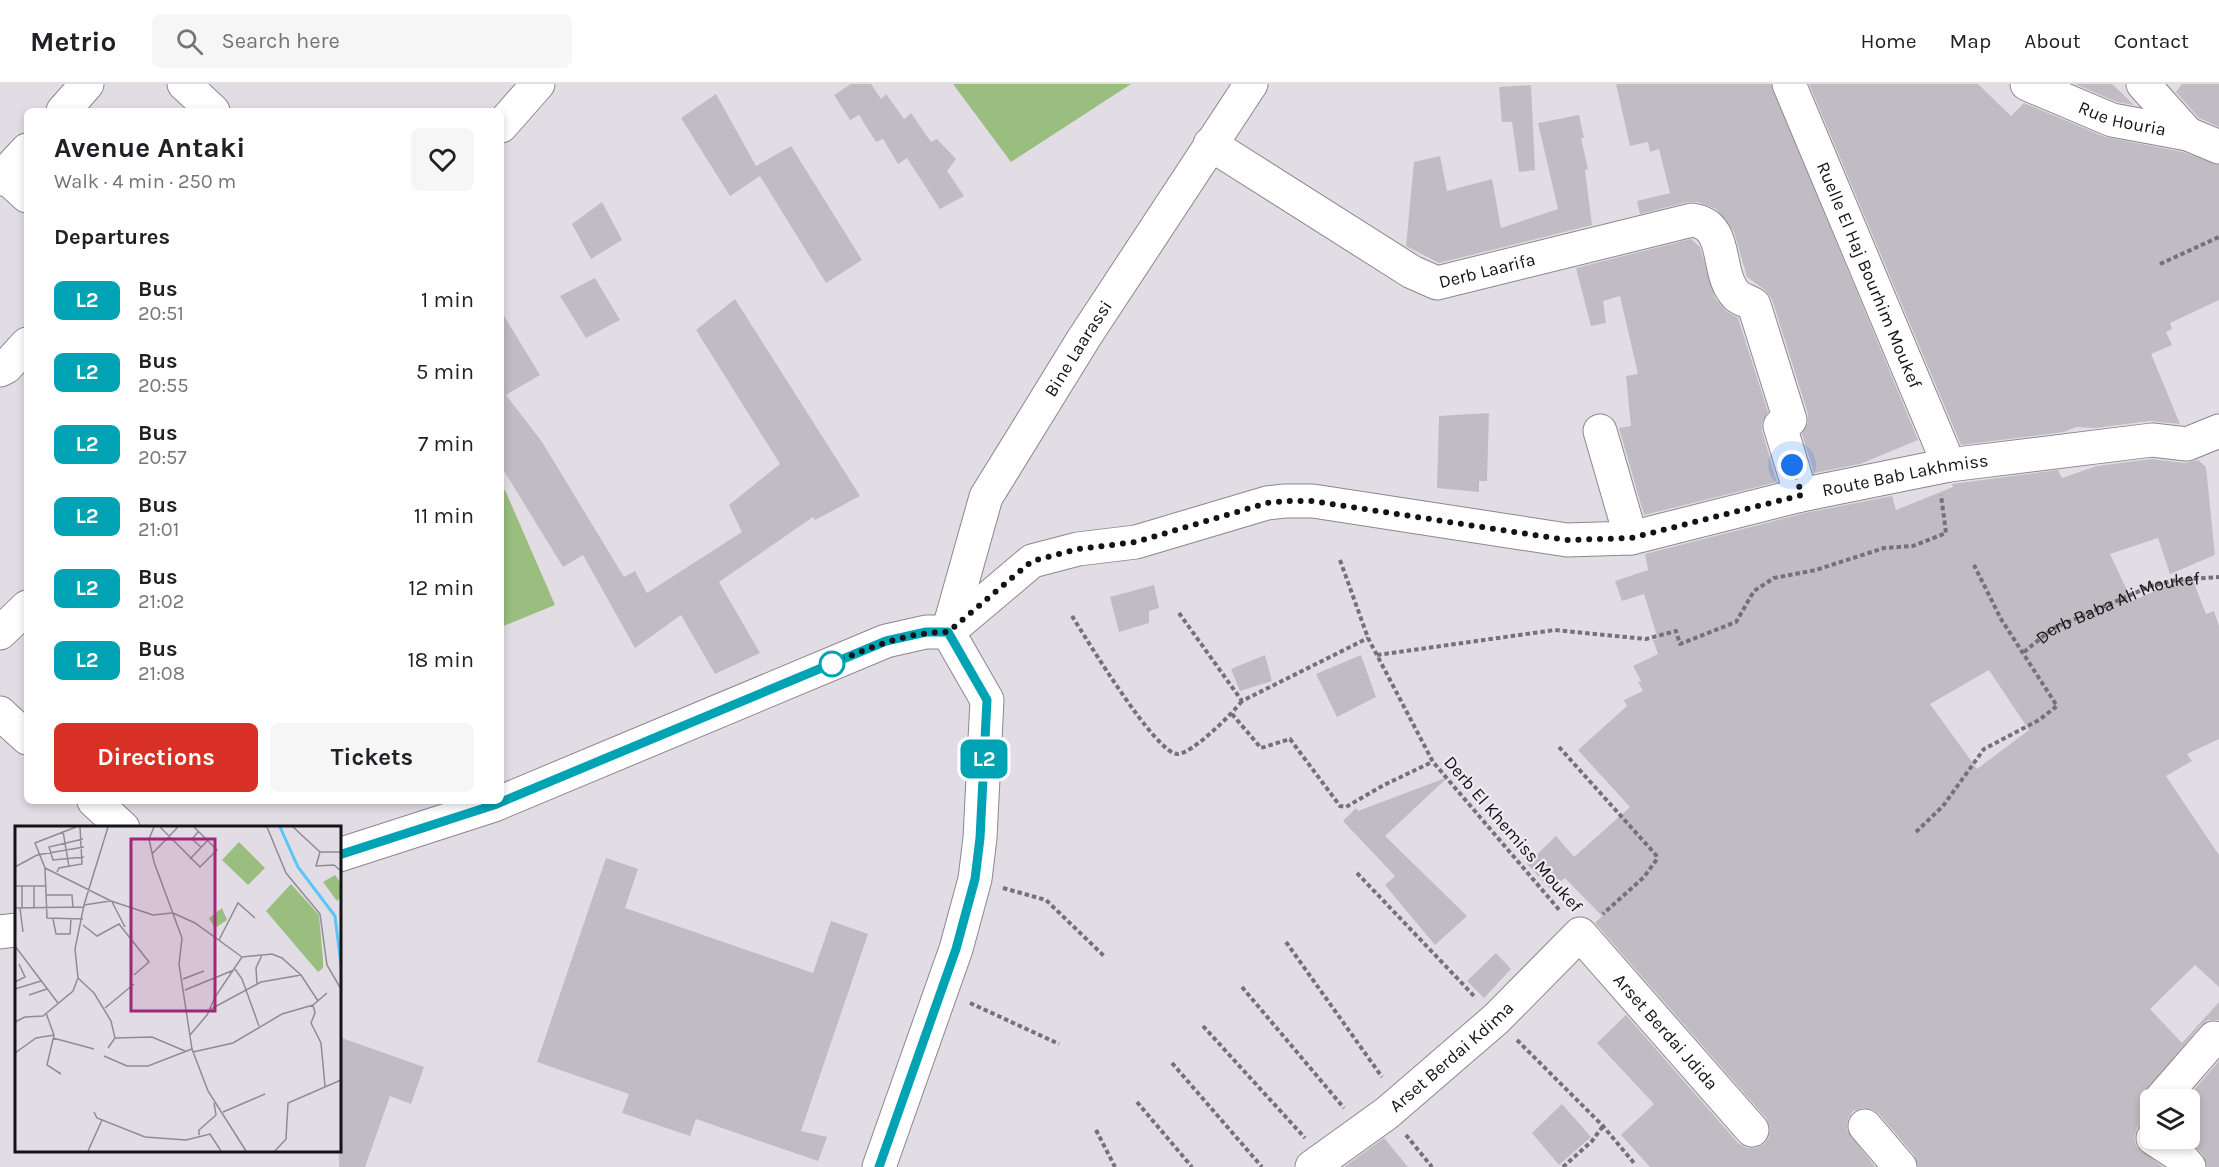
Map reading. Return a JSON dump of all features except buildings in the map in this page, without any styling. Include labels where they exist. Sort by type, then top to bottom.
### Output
[{"type":"street","points":[[66,108],[87,84]]},
{"type":"street","points":[[184,84],[210,108]]},
{"type":"street","points":[[504,123],[538,84]]},
{"type":"street","name":"Bine Laarassi","points":[[948,632],[986,497],[1210,144],[1251,84]]},
{"type":"street","name":"Ruelle El Haj Bourhim Moukef","points":[[1789,84],[1949,465]]},
{"type":"street","name":"Rue Houria","points":[[2027,84],[2112,120],[2188,134],[2219,147]]},
{"type":"street","points":[[2143,84],[2188,134]]},
{"type":"street","name":"Derb Laarifa","points":[[1210,144],[1412,272],[1437,284],[1692,220],[1705,222],[1713,228],[1730,285],[1737,296],[1754,304],[1758,315],[1790,420],[1780,426],[1802,495]]},
{"type":"street","points":[[10,183],[24,156]]},
{"type":"street","points":[[0,370],[6,367],[24,348]]},
{"type":"street","points":[[1600,431],[1631,538]]},
{"type":"street","name":"Route Bab Lakhmiss","points":[[948,632],[1032,561],[1078,549],[1136,542],[1267,503],[1312,501],[1567,540],[1631,538],[1802,495],[1949,465],[2152,440],[2187,444],[2219,434]]},
{"type":"street","points":[[0,633],[24,610]]},
{"type":"street","points":[[504,801],[886,641],[926,632],[948,632],[987,700],[980,838],[975,879],[956,949],[879,1167]]},
{"type":"street","points":[[0,712],[24,735]]},
{"type":"street","points":[[97,804],[121,826]]},
{"type":"street","points":[[340,855],[496,804]]},
{"type":"street","points":[[0,932],[15,930]]},
{"type":"street","name":"Arset Berdai Kdima","points":[[1318,1163],[1383,1115],[1496,1019],[1580,934]]},
{"type":"street","name":"Arset Berdai Jdida","points":[[1580,934],[1752,1130]]},
{"type":"street","points":[[2170,1089],[2214,1038]]},
{"type":"street","points":[[1865,1126],[1900,1167]]},
{"type":"street","points":[[2170,1149],[2179,1155],[2189,1167]]},
{"type":"path","points":[[2160,264],[2219,237]]},
{"type":"path","points":[[1377,655],[1555,630],[1646,639],[1676,631],[1680,644],[1736,622],[1754,591],[1773,578],[1816,570],[1884,548],[1913,546],[1946,533]]},
{"type":"path","name":"Derb El Khemiss Moukef","points":[[1341,560],[1368,638],[1433,762],[1580,934]]},
{"type":"path","points":[[1916,832],[1943,806],[1984,749],[2039,720],[2057,706],[2001,619],[1974,566]]},
{"type":"path","name":"Derb Baba Ali Moukef","points":[[2024,652],[2052,629],[2151,586],[2177,580],[2219,577]]},
{"type":"path","points":[[1179,613],[1242,701]]},
{"type":"path","points":[[1072,616],[1140,719],[1165,748],[1174,753],[1185,752],[1232,714],[1242,701],[1368,638]]},
{"type":"path","points":[[1232,714],[1261,748],[1272,746],[1285,739],[1292,741],[1340,806],[1346,807],[1384,784],[1433,762]]},
{"type":"path","points":[[1559,747],[1646,842],[1657,859],[1644,877],[1580,934]]},
{"type":"path","points":[[1357,873],[1496,1019],[1603,1126],[1634,1163]]},
{"type":"path","points":[[975,879],[1046,900],[1104,956]]},
{"type":"path","points":[[1286,942],[1383,1115]]},
{"type":"path","points":[[1242,987],[1383,1115],[1432,1167]]},
{"type":"path","points":[[942,990],[1059,1044]]},
{"type":"path","points":[[1203,1026],[1318,1163]]},
{"type":"path","points":[[1172,1063],[1262,1167]]},
{"type":"path","points":[[1137,1102],[1191,1167]]},
{"type":"path","points":[[1563,1167],[1592,1141],[1603,1126]]},
{"type":"path","points":[[1096,1130],[1115,1167]]},
{"type":"green space","points":[[953,84],[1131,84],[1011,162]]},
{"type":"green space","points":[[504,490],[555,605],[504,626]]},
{"type":"bus line","name":"L2","points":[[504,801],[886,641],[926,632],[948,632],[987,700],[980,838],[975,879],[956,949],[879,1167]]},
{"type":"bus line","name":"L2","points":[[340,855],[496,804]]},
{"type":"route","points":[[832,664],[886,641],[926,632],[948,632],[1032,561],[1078,549],[1136,542],[1267,503],[1312,501],[1567,540],[1603,541],[1631,538],[1802,495],[1792,465]]}]
